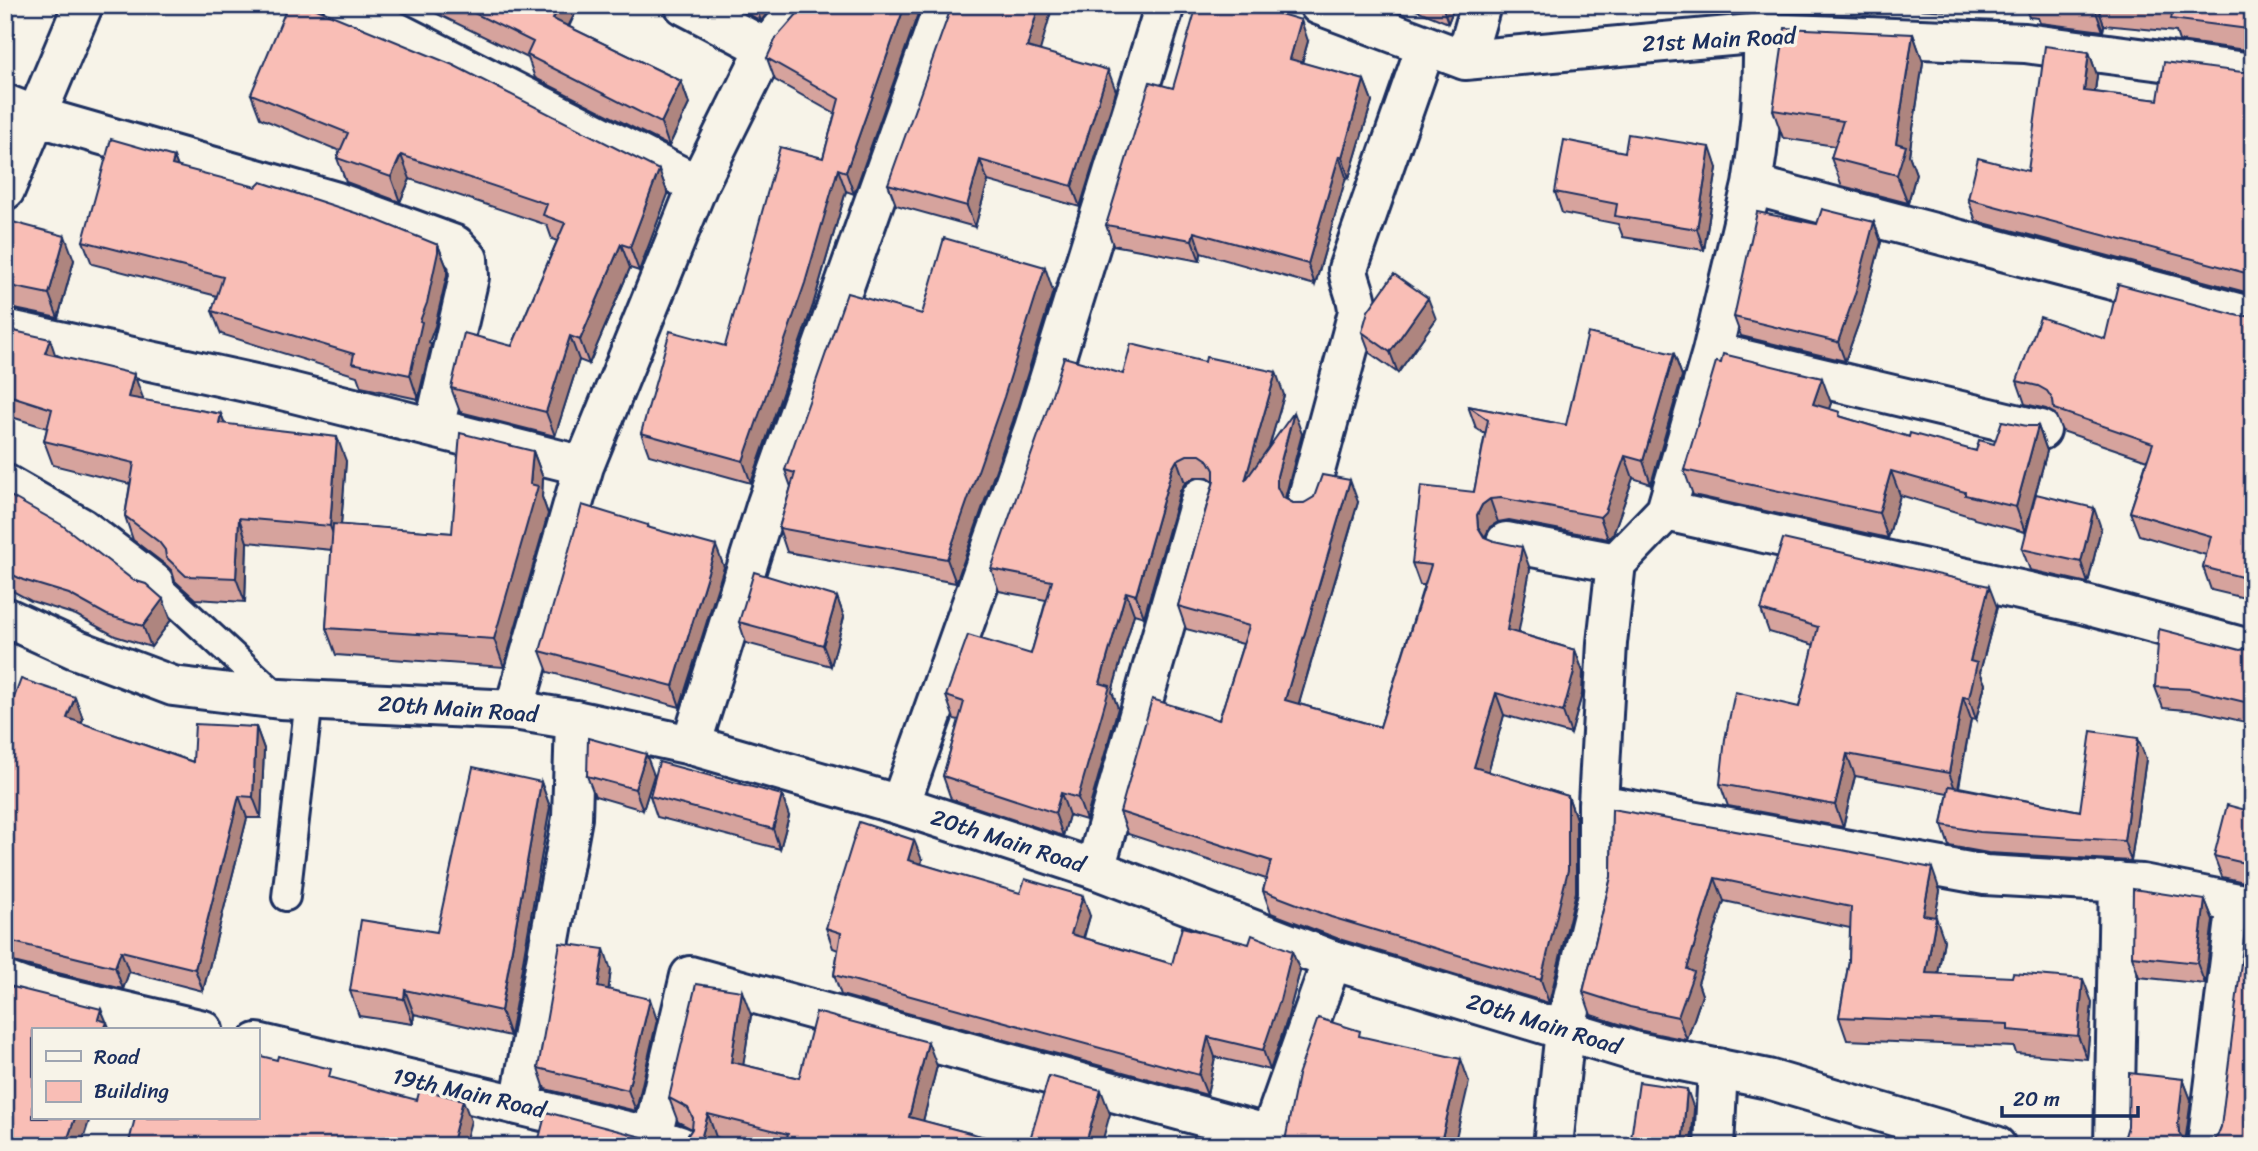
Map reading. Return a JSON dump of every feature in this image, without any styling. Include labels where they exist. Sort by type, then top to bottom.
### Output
[{"type":"street","points":[[5,190],[20,110],[83,5]]},
{"type":"street","points":[[343,5],[698,185]]},
{"type":"street","points":[[684,5],[766,48]]},
{"type":"street","points":[[514,710],[584,466],[698,185],[766,48],[803,5]]},
{"type":"street","points":[[691,745],[767,503],[944,5]]},
{"type":"street","points":[[900,805],[1034,428],[1165,5]]},
{"type":"street","name":"21st Main Road","points":[[1319,5],[1465,60],[1763,33],[2025,43],[2253,74]]},
{"type":"street","points":[[1465,60],[1481,5]]},
{"type":"street","points":[[1553,1146],[1565,1030],[1598,895],[1598,804],[1607,643],[1616,563],[1666,512],[1712,352],[1752,185],[1762,130],[1763,33]]},
{"type":"street","points":[[1306,503],[1358,312],[1358,299],[1350,285],[1348,269],[1426,46]]},
{"type":"street","points":[[20,110],[337,202],[455,245],[468,259],[469,277],[434,428]]},
{"type":"street","points":[[1752,185],[2253,317]]},
{"type":"street","points":[[5,329],[282,390],[584,466]]},
{"type":"street","points":[[1712,352],[2040,430]]},
{"type":"street","points":[[5,484],[82,528],[154,583]]},
{"type":"street","points":[[1095,869],[1200,498]]},
{"type":"street","points":[[1666,512],[2082,604],[2253,650]]},
{"type":"street","points":[[1506,542],[1616,563]]},
{"type":"street","name":"20th Main Road","points":[[5,617],[75,649],[173,686],[295,699],[514,710],[691,745],[900,805],[1095,869],[1332,960],[1633,1051],[1768,1079],[1996,1146]]},
{"type":"street","points":[[520,1105],[572,818],[575,720]]},
{"type":"street","points":[[1598,804],[1984,875],[2142,884],[2245,905],[2207,1146]]},
{"type":"street","points":[[2114,1146],[2119,882]]},
{"type":"street","points":[[666,1141],[690,976],[1269,1140],[1332,960]]},
{"type":"street","points":[[5,981],[24,988],[194,1028]]},
{"type":"street","name":"19th Main Road","points":[[259,1043],[666,1141]]},
{"type":"street","points":[[1714,1146],[1718,1068]]},
{"type":"lane","points":[[154,583],[295,699],[286,897]]},
{"type":"building","points":[[288,5],[307,5],[453,65],[659,170],[630,247],[621,244],[580,340],[570,336],[546,412],[451,388],[464,333],[512,346],[565,223],[543,215],[547,204],[401,155],[391,177],[337,158],[348,133],[251,94]]},
{"type":"building","points":[[458,5],[560,5],[553,19],[681,81],[661,123],[527,55],[533,42]]},
{"type":"building","points":[[805,5],[905,5],[846,172],[838,169],[805,283],[743,461],[641,433],[670,331],[725,346],[780,147],[823,158],[839,99],[767,58],[776,38]]},
{"type":"building","points":[[952,5],[1039,5],[1027,47],[1108,70],[1072,186],[980,160],[967,206],[888,184]]},
{"type":"building","points":[[1197,5],[1250,5],[1301,20],[1290,59],[1364,80],[1308,264],[1194,232],[1192,240],[1106,225],[1150,82],[1173,88]]},
{"type":"building","points":[[2070,5],[2095,5],[2095,9]]},
{"type":"building","points":[[2123,5],[2253,5],[2253,31],[2171,19],[2173,10]]},
{"type":"building","points":[[1785,28],[1913,34],[1896,143],[1906,146],[1897,175],[1831,158],[1843,121],[1773,110]]},
{"type":"building","points":[[2045,46],[2089,52],[2084,91],[2158,100],[2164,62],[2242,72],[2253,71],[2253,275],[1968,199],[1978,158],[2028,171]]},
{"type":"building","points":[[1628,134],[1710,147],[1697,229],[1615,216],[1617,204],[1555,192],[1564,140],[1625,152]]},
{"type":"building","points":[[111,139],[174,157],[172,165],[256,187],[261,182],[374,219],[438,245],[410,375],[352,363],[354,354],[212,311],[223,277],[83,241]]},
{"type":"building","points":[[1822,209],[1874,222],[1855,294],[1838,342],[1734,317],[1757,212],[1817,224]]},
{"type":"building","points":[[5,220],[65,236],[49,294],[5,285]]},
{"type":"building","points":[[944,238],[1045,267],[1004,397],[947,559],[779,528],[795,473],[785,470],[847,293],[922,314]]},
{"type":"building","points":[[1394,274],[1428,298],[1390,352],[1362,332],[1368,311]]},
{"type":"building","points":[[2118,284],[2239,316],[2253,314],[2253,580],[2203,567],[2211,536],[2130,512],[2153,443],[2054,409],[2053,400],[2047,391],[2017,381],[2040,317],[2105,339]]},
{"type":"building","points":[[5,329],[50,339],[45,353],[134,374],[128,397],[221,414],[219,423],[337,437],[330,526],[239,518],[236,578],[186,576],[166,557],[159,542],[125,516],[134,463],[44,441],[52,409],[5,394]]},
{"type":"building","points":[[1588,333],[1674,354],[1643,461],[1625,456],[1605,512],[1600,517],[1501,498],[1490,499],[1482,505],[1477,515],[1478,527],[1484,537],[1522,547],[1507,630],[1575,650],[1574,672],[1563,712],[1496,693],[1474,767],[1568,796],[1568,870],[1541,980],[1331,917],[1263,891],[1271,861],[1120,812],[1152,699],[1219,720],[1249,626],[1178,606],[1214,481],[1214,470],[1209,461],[1200,455],[1187,455],[1177,460],[1172,469],[1136,595],[1126,592],[1100,683],[1110,686],[1078,798],[1061,793],[1055,813],[943,776],[964,702],[946,696],[968,635],[1031,654],[1052,581],[991,569],[1064,357],[1123,374],[1131,344],[1205,362],[1206,357],[1276,372],[1245,481],[1294,412],[1277,476],[1277,487],[1282,497],[1293,503],[1304,503],[1314,497],[1322,475],[1350,480],[1285,700],[1380,727],[1431,565],[1412,563],[1421,486],[1474,492],[1488,420],[1468,406],[1566,425]]},
{"type":"building","points":[[1723,354],[1822,378],[1813,404],[1840,412],[1839,416],[1909,437],[1910,433],[1976,451],[1979,440],[1994,444],[2002,421],[2038,426],[2016,507],[1965,495],[1965,492],[1891,471],[1879,513],[1684,470],[1716,362],[1721,363]]},
{"type":"building","points":[[460,433],[533,451],[530,484],[538,486],[494,639],[326,628],[333,524],[452,533]]},
{"type":"building","points":[[5,493],[62,525],[133,580],[146,584],[163,599],[143,626],[107,615],[69,594],[23,580],[5,571]]},
{"type":"building","points":[[2036,494],[2094,508],[2081,562],[2022,549]]},
{"type":"building","points":[[582,505],[716,546],[673,686],[540,651]]},
{"type":"building","points":[[1783,539],[1989,586],[1970,661],[1977,663],[1969,698],[1963,697],[1949,773],[1847,754],[1835,805],[1720,784],[1725,739],[1735,692],[1799,707],[1818,627],[1761,610]]},
{"type":"building","points":[[754,572],[837,597],[823,645],[739,622]]},
{"type":"building","points":[[2159,629],[2240,650],[2253,648],[2253,704],[2190,689],[2155,687]]},
{"type":"building","points":[[21,679],[75,697],[67,718],[193,762],[195,724],[256,727],[253,797],[239,796],[195,969],[121,951],[115,967],[5,940],[5,722]]},
{"type":"building","points":[[2253,710],[2253,735],[2248,734]]},
{"type":"building","points":[[2091,731],[2138,738],[2124,841],[1980,832],[1942,825],[1949,786],[2080,811]]},
{"type":"building","points":[[588,738],[646,754],[635,789],[587,776]]},
{"type":"building","points":[[659,762],[782,795],[773,829],[650,796]]},
{"type":"building","points":[[473,767],[541,782],[501,1011],[405,990],[404,999],[350,991],[361,920],[437,932]]},
{"type":"building","points":[[2227,805],[2253,812],[2253,865],[2214,856]]},
{"type":"building","points":[[1612,809],[1932,868],[1923,915],[1936,917],[1926,973],[2012,977],[2013,973],[2083,979],[2078,1036],[2008,1030],[2008,1024],[1839,1017],[1849,961],[1851,907],[1715,878],[1687,969],[1694,972],[1678,1017],[1630,1007],[1583,992],[1611,877]]},
{"type":"building","points":[[859,822],[914,840],[908,860],[1020,893],[1025,879],[1083,896],[1071,934],[1172,964],[1182,927],[1249,944],[1252,935],[1292,951],[1280,1000],[1263,1050],[1208,1037],[1199,1075],[834,975],[841,933],[826,928]]},
{"type":"building","points":[[2133,889],[2205,900],[2197,963],[2132,956]]},
{"type":"building","points":[[2253,903],[2253,1146],[2210,1143],[2217,1137],[2221,1127],[2248,905]]},
{"type":"building","points":[[560,943],[604,949],[598,987],[650,999],[628,1090],[538,1068]]},
{"type":"building","points":[[696,984],[742,991],[731,1062],[799,1078],[816,1012],[928,1042],[909,1117],[1019,1146],[817,1146],[787,1137],[788,1134],[708,1114],[699,1146],[537,1146],[546,1112],[665,1143],[677,1143],[686,1138],[692,1129],[693,1118],[688,1108],[669,1098]]},
{"type":"building","points":[[5,985],[101,1009],[98,1019],[107,1022],[105,1028],[32,1028],[32,1120],[74,1120],[65,1146],[5,1146]]},
{"type":"building","points":[[1318,1018],[1360,1031],[1359,1036],[1461,1059],[1440,1146],[1284,1146],[1298,1075]]},
{"type":"building","points":[[259,1056],[277,1060],[278,1056],[331,1069],[329,1077],[417,1100],[420,1089],[463,1100],[451,1146],[128,1146],[134,1120],[259,1120]]},
{"type":"building","points":[[2129,1073],[2183,1079],[2178,1123],[2179,1133],[2185,1141],[2174,1140],[2173,1146],[2169,1146],[2121,1140],[2128,1126]]},
{"type":"building","points":[[1049,1076],[1101,1090],[1085,1146],[1028,1146]]},
{"type":"building","points":[[1639,1082],[1687,1089],[1682,1146],[1630,1146]]}]
